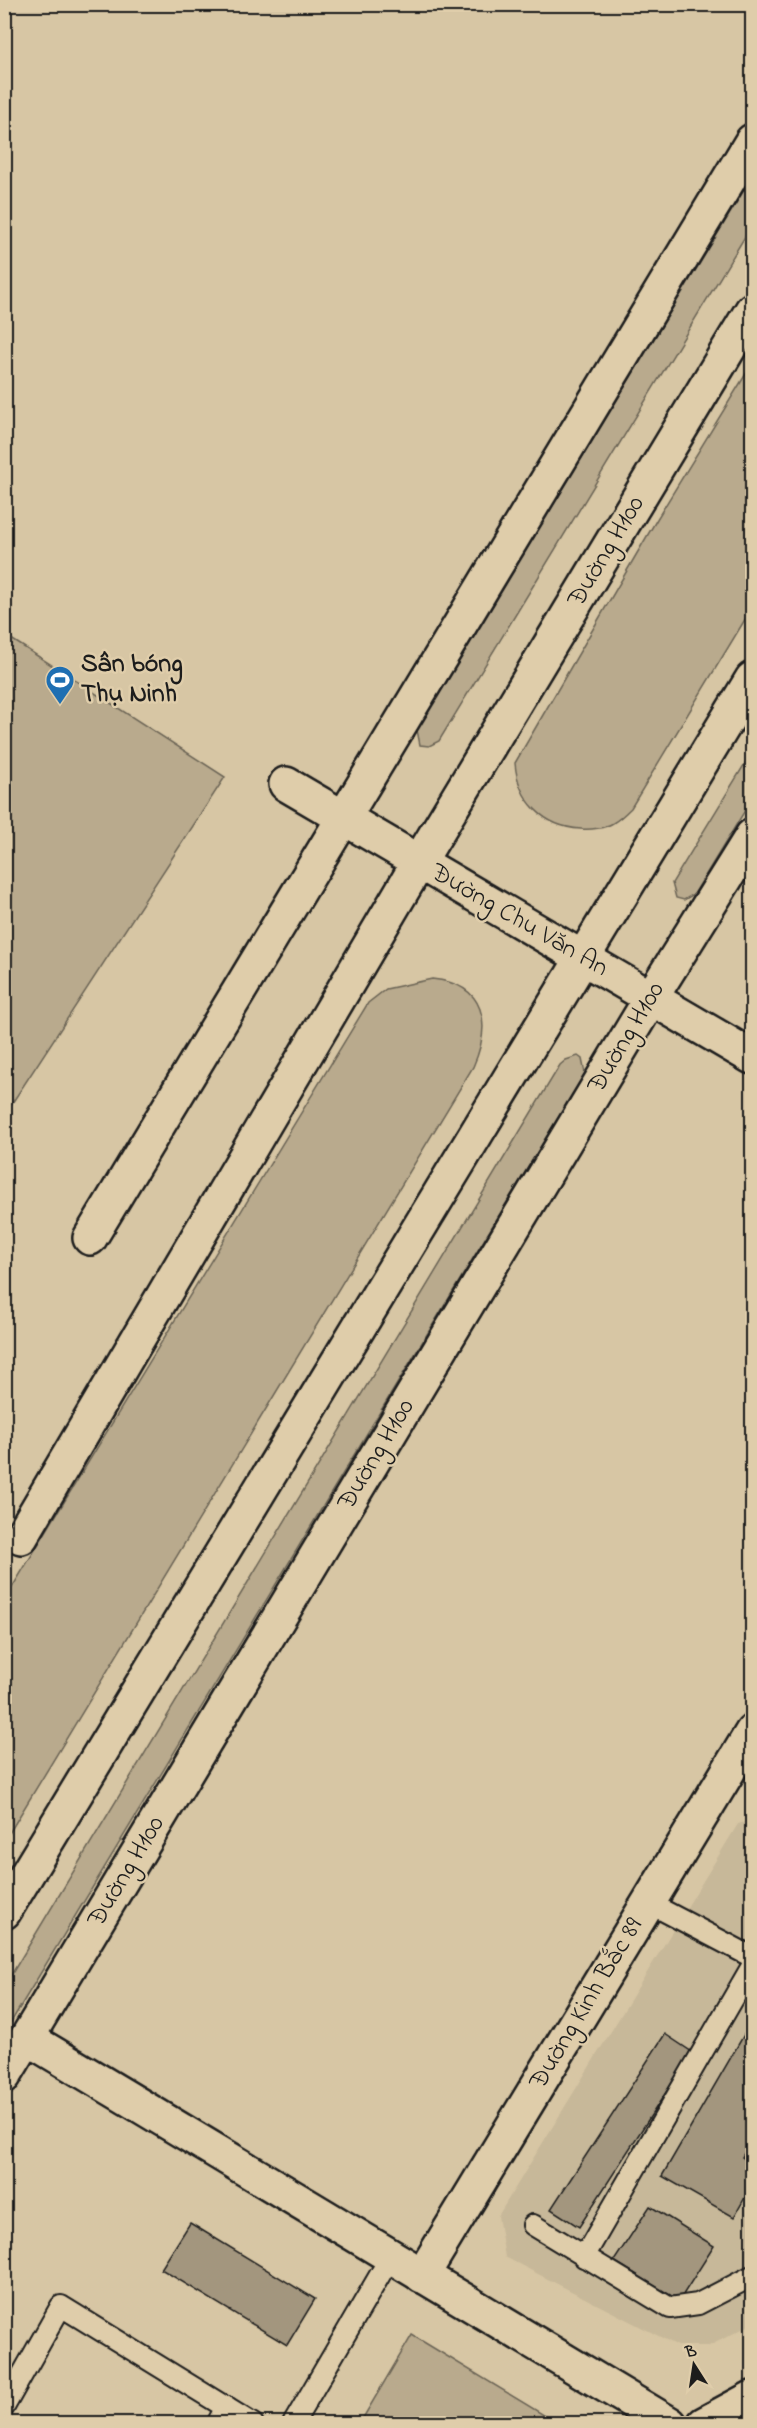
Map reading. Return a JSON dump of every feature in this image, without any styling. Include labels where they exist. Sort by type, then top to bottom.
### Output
[{"type":"main road","points":[[90,1238],[753,141]]},
{"type":"main road","name":"Đường H100","points":[[21,1537],[419,862],[753,310]]},
{"type":"main road","points":[[4,1912],[753,679]]},
{"type":"main road","name":"Đường Chu Văn An","points":[[286,784],[753,1057]]},
{"type":"main road","name":"Đường H100","points":[[4,2076],[651,998],[753,836]]},
{"type":"main road","name":"Đường Kinh Bắc 89","points":[[422,2276],[649,1903],[744,1766],[753,1732]]},
{"type":"main road","points":[[27,2038],[670,2424]]},
{"type":"main road","points":[[704,2424],[753,2398]]},
{"type":"lane","points":[[649,1903],[753,1957]]},
{"type":"lane","points":[[584,2257],[753,1966]]},
{"type":"lane","points":[[533,2225],[670,2308],[698,2304],[753,2276]]},
{"type":"lane","points":[[294,2424],[391,2256]]},
{"type":"lane","points":[[4,2407],[61,2306],[221,2415],[253,2424]]},
{"type":"shaded area","points":[[752,177],[752,225],[439,741],[429,746],[420,745],[417,730]]},
{"type":"shaded area","points":[[752,364],[752,608],[631,808],[613,823],[598,828],[581,829],[555,823],[544,817],[527,800],[521,789],[515,763],[657,519]]},
{"type":"shaded area","name":"Sân bóng Thụ Ninh","points":[[5,635],[225,777],[5,1114]]},
{"type":"shaded area","points":[[752,752],[752,799],[694,894],[684,900],[676,898],[672,883]]},
{"type":"shaded area","points":[[432,979],[450,982],[464,989],[474,998],[480,1009],[483,1022],[482,1036],[473,1067],[5,1840],[5,1599],[368,1003],[386,989]]},
{"type":"shaded area","points":[[578,1056],[582,1059],[585,1073],[5,2032],[5,1985],[560,1065]]},
{"type":"shaded area","points":[[752,1820],[752,2324],[709,2346],[678,2346],[505,2257],[498,2216],[738,1824]]},
{"type":"shaded area","points":[[412,2335],[557,2423],[360,2423]]},
{"type":"building","points":[[752,2021],[752,2140],[742,2157],[752,2164],[752,2185],[734,2217],[662,2176]]},
{"type":"building","points":[[665,2034],[692,2052],[579,2227],[551,2209]]},
{"type":"building","points":[[650,2206],[714,2246],[679,2301],[614,2261]]},
{"type":"building","points":[[190,2223],[315,2299],[287,2345],[161,2269]]},
{"type":"place","name":"Sân bóng Thụ Ninh","points":[[60,706]]}]
